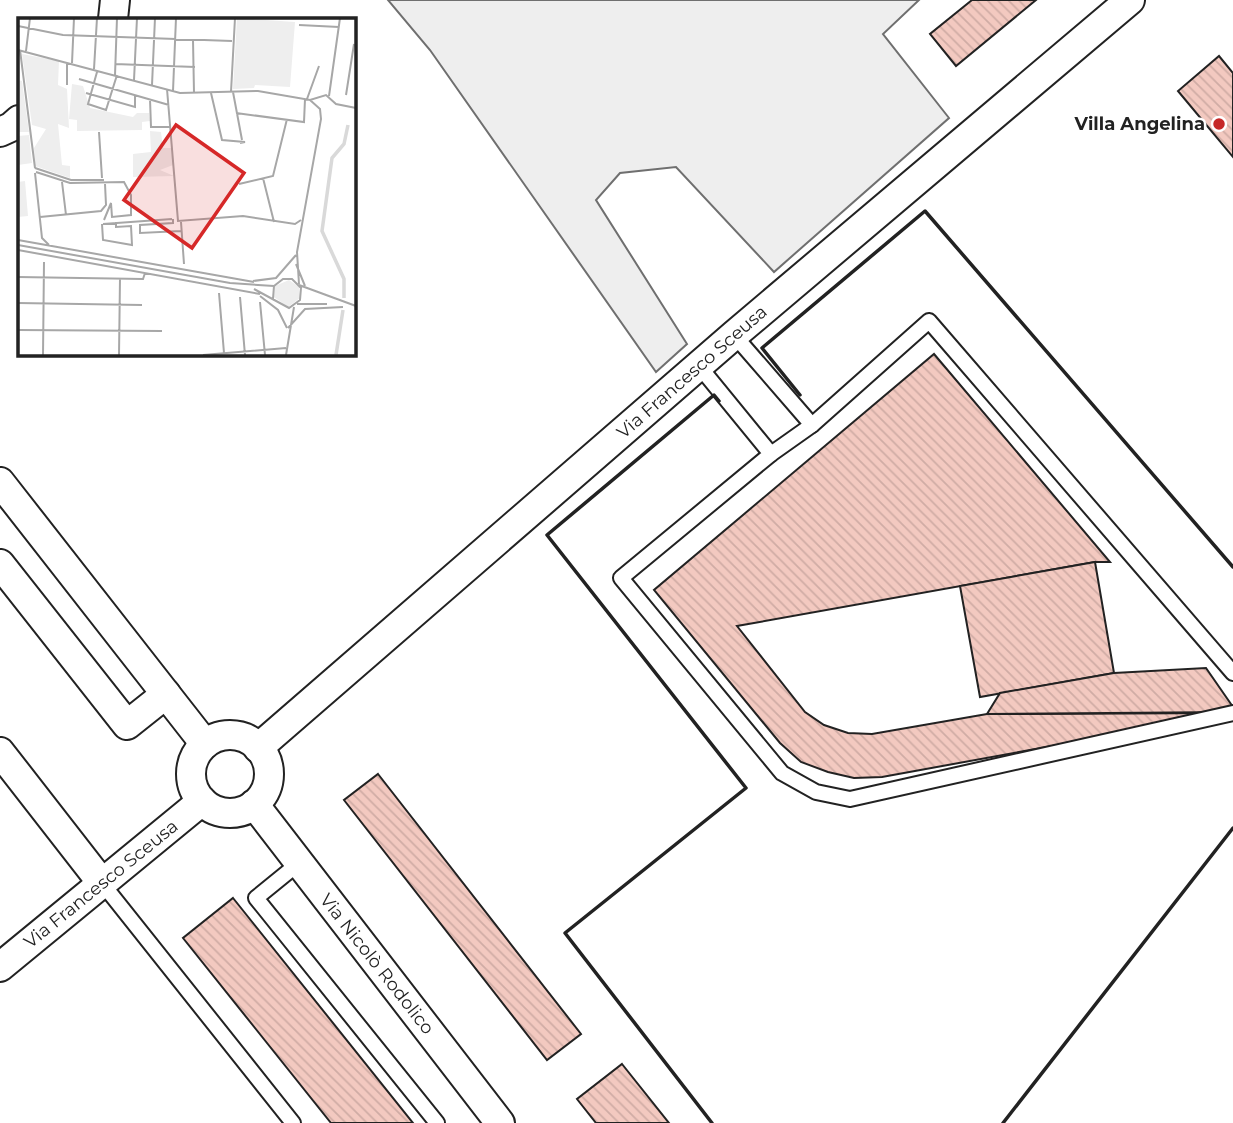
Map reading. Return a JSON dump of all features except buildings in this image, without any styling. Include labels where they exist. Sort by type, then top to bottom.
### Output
[{"type":"street","points":[[113,18],[115,0]]},
{"type":"street","name":"Via Francesco Sceusa","points":[[258,748],[734,335],[1130,0]]},
{"type":"street","points":[[0,132],[18,121]]},
{"type":"street","points":[[0,482],[205,744]]},
{"type":"street","points":[[0,564],[127,725],[166,694]]},
{"type":"street","points":[[226,735],[249,740],[258,748],[268,771],[262,795],[254,804],[233,813],[211,808],[202,801],[191,779],[191,766],[196,754],[205,744],[226,735]]},
{"type":"street","points":[[0,752],[102,883]]},
{"type":"street","name":"Via Francesco Sceusa","points":[[0,967],[202,801]]},
{"type":"street","name":"Via Nicolò Rodolico","points":[[254,804],[500,1123]]},
{"type":"lane","points":[[1233,673],[929,321],[812,425],[771,454],[621,578],[782,773],[816,792],[850,799],[1233,713]]},
{"type":"lane","points":[[734,335],[812,425]]},
{"type":"lane","points":[[699,366],[771,454]]},
{"type":"lane","points":[[299,863],[256,898],[437,1123]]},
{"type":"lane","points":[[102,883],[293,1123]]},
{"type":"shaded area","points":[[388,0],[919,0],[883,34],[949,118],[774,272],[676,167],[620,173],[596,200],[687,344],[656,372],[430,50]]},
{"type":"wall","points":[[800,395],[762,348],[925,211],[1233,567]]},
{"type":"wall","points":[[712,1123],[565,933],[746,788],[547,535],[714,395],[719,401]]},
{"type":"wall","points":[[1003,1123],[1233,828]]},
{"type":"place","name":"Villa Angelina","points":[[1219,124]]}]
